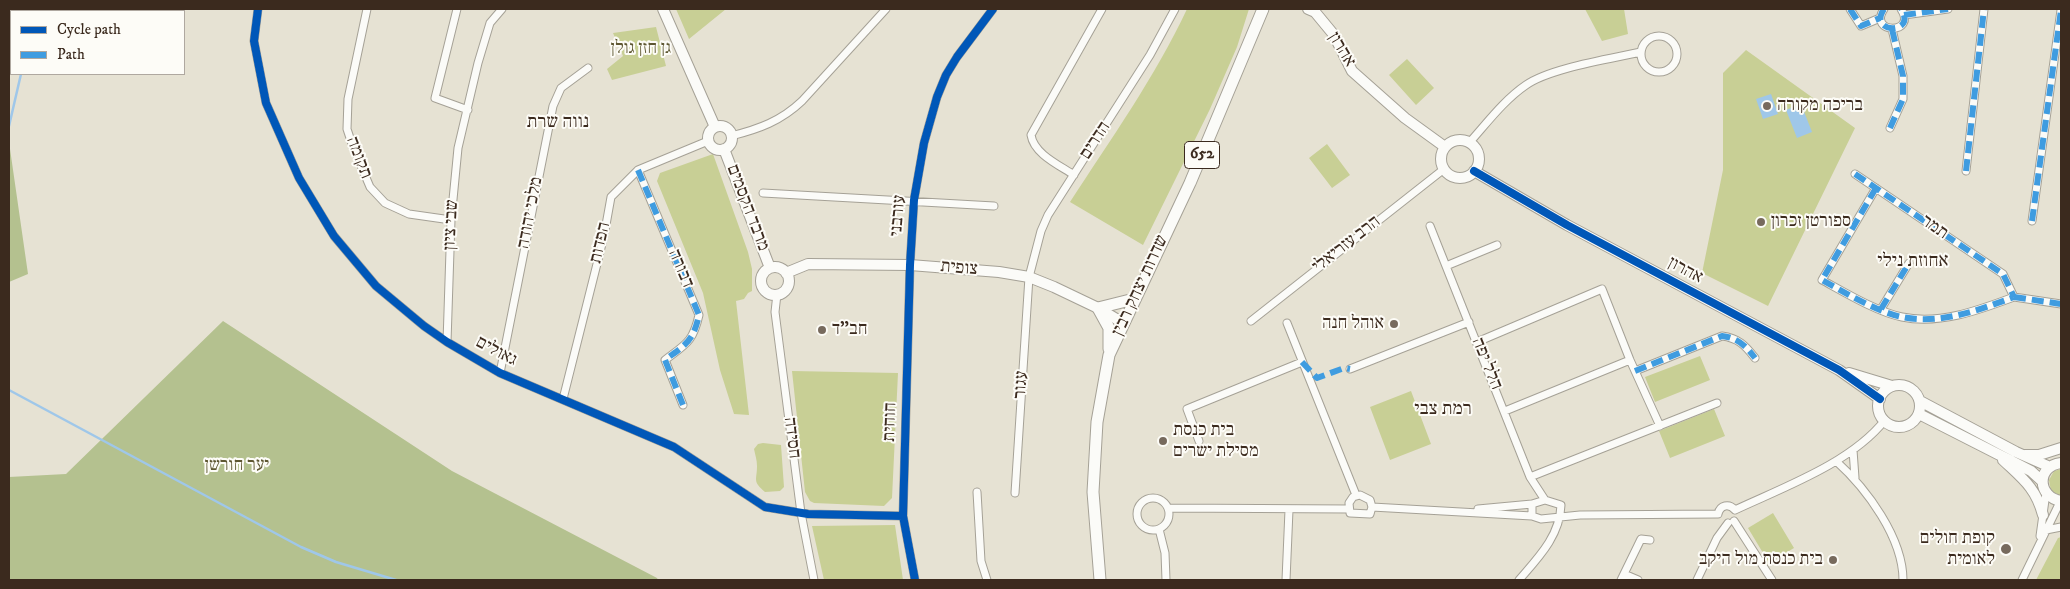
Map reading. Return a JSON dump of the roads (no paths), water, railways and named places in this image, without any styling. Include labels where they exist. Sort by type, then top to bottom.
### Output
[{"type":"main road","name":"שדרות יצחק רבין","points":[[1100,580],[1093,492],[1098,422],[1109,355],[1190,183],[1263,9]]},
{"type":"main road","points":[[1109,355],[1109,328],[1098,308],[1134,299]]},
{"type":"street","name":"גאולים","points":[[258,9],[254,41],[266,103],[299,178],[334,236],[376,286],[447,342],[500,373],[674,447],[765,507],[801,513],[903,516]]},
{"type":"street","name":"תקומה","points":[[367,9],[348,100],[347,129],[353,147],[370,187],[385,203],[409,214],[451,220]]},
{"type":"street","points":[[457,9],[435,98],[468,110]]},
{"type":"street","name":"שבי ציון","points":[[447,342],[451,220],[458,148],[478,63],[490,23],[502,9]]},
{"type":"street","points":[[663,9],[715,127]]},
{"type":"street","points":[[732,136],[759,129],[790,112],[886,9]]},
{"type":"street","name":"עורבני","points":[[910,265],[914,200],[930,117],[946,76],[993,9]]},
{"type":"street","points":[[1074,175],[1040,152],[1033,144],[1031,135],[1102,9]]},
{"type":"street","name":"הדרים","points":[[1029,277],[1041,231],[1048,215],[1150,55],[1175,9]]},
{"type":"street","name":"אהרון","points":[[1308,9],[1315,12],[1334,35],[1352,71],[1405,118],[1445,148]]},
{"type":"street","points":[[1850,9],[1861,26],[1880,18],[1884,9]]},
{"type":"street","points":[[1892,29],[1902,25],[1903,12],[1948,9]]},
{"type":"street","points":[[1966,171],[1984,9]]},
{"type":"street","points":[[2032,221],[2061,10]]},
{"type":"street","points":[[1880,18],[1883,24],[1892,29],[1903,76],[1903,99],[1890,128]]},
{"type":"street","points":[[1659,36],[1670,40],[1674,44],[1677,56],[1672,67],[1661,72],[1654,71],[1644,64],[1641,52],[1642,47],[1649,39],[1659,36]]},
{"type":"street","points":[[1469,142],[1510,97],[1527,84],[1559,71],[1641,52]]},
{"type":"street","name":"מלכי יהודה","points":[[500,373],[553,106],[561,88],[588,68]]},
{"type":"street","points":[[715,127],[723,127],[732,136],[731,142],[724,149],[716,150],[708,141],[710,132],[715,127]]},
{"type":"street","points":[[1459,140],[1469,142],[1478,152],[1477,165],[1474,171],[1458,178],[1444,169],[1441,158],[1448,144],[1459,140]]},
{"type":"street","name":"הפדות","points":[[563,399],[604,236],[611,197],[638,170],[708,141]]},
{"type":"street","name":"מרבד הקסמים","points":[[724,149],[770,268]]},
{"type":"street","name":"הרב עזריאלי","points":[[1251,321],[1444,169]]},
{"type":"street","name":"דבורה","points":[[638,170],[699,315],[696,329],[690,340],[665,360],[683,405]]},
{"type":"street","name":"אהרון","points":[[1474,171],[1567,225],[1839,370],[1880,399]]},
{"type":"street","name":"תמר","points":[[1855,174],[2003,274],[2014,297]]},
{"type":"street","points":[[1876,188],[1822,280],[1900,317],[1935,320],[1982,309],[2014,297],[2061,304]]},
{"type":"street","name":"עורבני","points":[[763,193],[994,206]]},
{"type":"street","name":"הלל יפה","points":[[1430,226],[1530,477],[1545,500],[1561,505],[1560,517]]},
{"type":"street","points":[[1446,266],[1497,245]]},
{"type":"street","points":[[1881,309],[1909,263]]},
{"type":"street","name":"צופית","points":[[786,273],[808,264],[910,265],[999,272],[1029,277],[1098,308],[1123,323]]},
{"type":"street","name":"חוחית","points":[[910,265],[903,516],[914,580]]},
{"type":"street","points":[[777,267],[786,273],[788,284],[784,291],[777,294],[768,293],[761,282],[763,274],[770,268],[777,267]]},
{"type":"street","name":"עגור","points":[[1015,493],[1029,277]]},
{"type":"street","points":[[1477,342],[1602,289],[1630,360],[1660,426]]},
{"type":"street","name":"חסידה","points":[[777,294],[775,312],[801,513],[814,580]]},
{"type":"street","points":[[1350,369],[1469,322]]},
{"type":"street","points":[[1287,323],[1356,495]]},
{"type":"street","points":[[1635,371],[1722,336],[1735,338],[1746,346],[1755,358]]},
{"type":"street","points":[[1505,411],[1630,360]]},
{"type":"street","points":[[1199,441],[1187,409],[1302,362]]},
{"type":"street","name":"אהרון","points":[[1839,370],[1892,386]]},
{"type":"street","points":[[1920,401],[1919,414],[1915,420],[1904,426],[1891,425],[1884,420],[1879,411],[1880,399],[1883,393],[1892,386],[1907,386],[1913,390],[1920,401],[2016,452],[2026,455],[2040,455],[2061,448]]},
{"type":"street","points":[[1530,477],[1717,403]]},
{"type":"street","points":[[1919,414],[2032,470],[2042,481],[2046,493],[2040,542]]},
{"type":"street","points":[[1735,510],[1836,461],[1876,431],[1884,420]]},
{"type":"street","points":[[1853,450],[1855,478]]},
{"type":"street","points":[[1996,452],[2035,492],[2043,515]]},
{"type":"street","points":[[2016,452],[2058,463]]},
{"type":"street","points":[[1836,461],[1855,478],[1892,537],[1902,559],[1903,580]]},
{"type":"street","points":[[2042,481],[2044,476],[2058,463]]},
{"type":"street","points":[[977,492],[981,562],[987,580]]},
{"type":"street","points":[[2022,580],[2061,502],[2046,493]]},
{"type":"street","points":[[1356,495],[1368,497],[1372,507],[1370,514],[1351,514],[1349,502],[1356,495]]},
{"type":"street","points":[[1156,498],[1166,504],[1168,508],[1168,518],[1159,529],[1149,529],[1140,523],[1138,508],[1146,500],[1156,498]]},
{"type":"street","points":[[1461,512],[1532,504],[1545,500]]},
{"type":"street","points":[[1532,504],[1532,516]]},
{"type":"street","points":[[1697,580],[1717,538],[1736,516],[1735,510],[1731,506],[1725,506],[1720,509],[1718,514]]},
{"type":"street","points":[[1372,507],[1532,516],[1545,519],[1580,515],[1718,514]]},
{"type":"street","points":[[1168,508],[1349,509]]},
{"type":"street","points":[[1286,580],[1289,510]]},
{"type":"street","points":[[1718,514],[1722,522],[1731,522]]},
{"type":"street","points":[[1519,580],[1544,551],[1553,536],[1560,517]]},
{"type":"street","points":[[1545,519],[1553,536]]},
{"type":"street","points":[[1731,522],[1772,580]]},
{"type":"street","points":[[2046,530],[2061,527]]},
{"type":"street","points":[[1159,529],[1165,553],[1166,580]]},
{"type":"street","points":[[1638,580],[1623,577],[1641,539],[1650,540]]},
{"type":"water","name":"בריכה מקורה","points":[[1771,94],[1778,114],[1763,119],[1756,99]]},
{"type":"water","points":[[1801,104],[1812,132],[1797,138],[1786,110]]},
{"type":"waterway","points":[[9,126],[21,75]]},
{"type":"waterway","points":[[9,390],[301,547],[336,562],[396,580]]},
{"type":"place","name":"בריכה מקורה","points":[[1767,106]]},
{"type":"place","name":"ספורטן זכרון","points":[[1761,222]]},
{"type":"place","name":"אוהל חנה","points":[[1394,324]]},
{"type":"place","name":"חב\"ד","points":[[822,330]]},
{"type":"place","name":"בית כנסת מסילת ישרים","points":[[1163,441]]},
{"type":"place","name":"קופת חולים לאומית","points":[[2006,549]]},
{"type":"place","name":"בית כנסת מול היקב","points":[[1833,560]]},
{"type":"district","name":"נווה שרת","points":[[558,123]]},
{"type":"district","name":"אחוזת נילי","points":[[1913,262]]},
{"type":"district","name":"רמת צבי","points":[[1443,410]]},
{"type":"park label","name":"גן חזן גולן","points":[[641,49]]},
{"type":"park label","name":"יער חורשן","points":[[237,466]]}]
